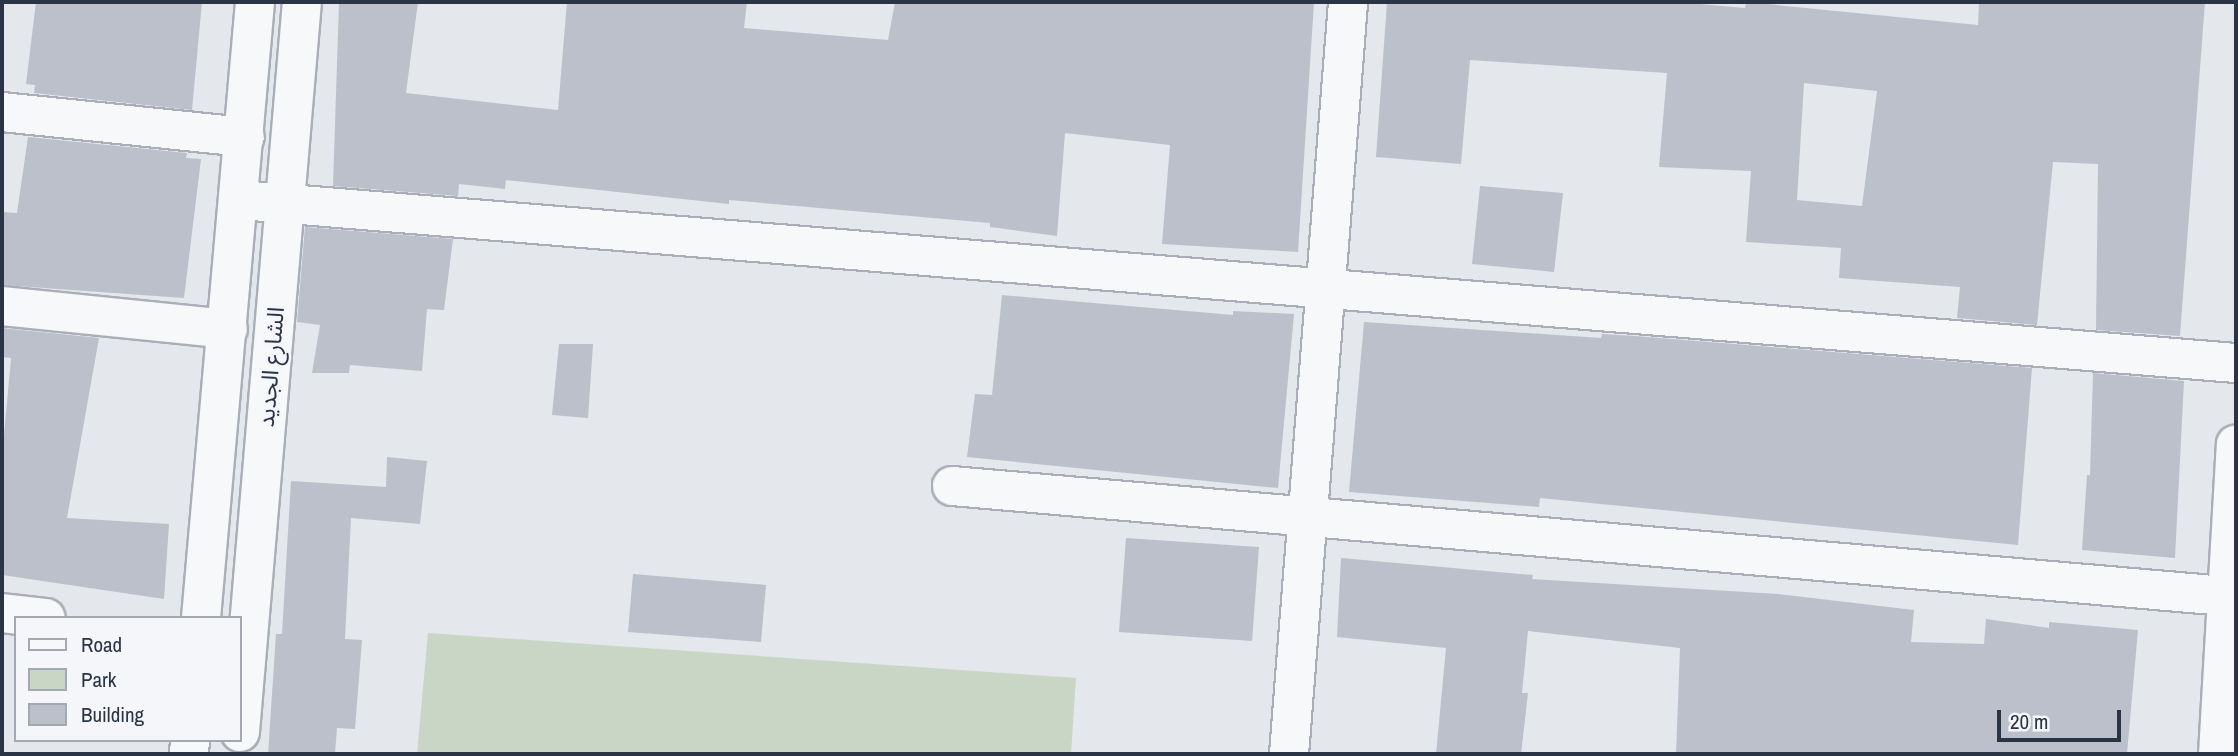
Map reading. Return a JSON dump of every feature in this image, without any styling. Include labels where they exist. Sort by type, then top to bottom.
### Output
[{"type":"street","name":"الشارع الجديد","points":[[201,616],[240,200],[255,2]]},
{"type":"street","name":"الشارع الجديد","points":[[242,708],[302,2]]},
{"type":"street","points":[[1289,754],[1348,2]]},
{"type":"street","points":[[2,112],[245,137]]},
{"type":"street","points":[[240,200],[1326,285],[2236,363]]},
{"type":"street","points":[[2,306],[228,330]]},
{"type":"street","points":[[2218,754],[2232,597],[2236,445]]},
{"type":"street","points":[[952,486],[2232,597]]},
{"type":"street","points":[[2,613],[28,616]]},
{"type":"green space","points":[[428,633],[1076,678],[1071,754],[417,754]]},
{"type":"building","points":[[36,2],[202,2],[192,110],[34,93],[35,85],[26,84]]},
{"type":"building","points":[[339,2],[418,2],[406,93],[558,110],[567,2],[747,2],[744,28],[888,40],[895,2],[1314,2],[1298,252],[1162,244],[1170,145],[1065,133],[1057,236],[990,227],[990,223],[729,200],[729,204],[506,180],[505,189],[459,184],[458,196],[333,186]]},
{"type":"building","points":[[1387,2],[1677,2],[1745,8],[1746,2],[1978,25],[1979,2],[2205,2],[2180,336],[2096,330],[2098,164],[2053,162],[2037,325],[1957,318],[1960,287],[1839,278],[1841,248],[1746,242],[1751,171],[1659,167],[1667,73],[1470,60],[1461,164],[1376,157]],"holes":[[[1804,83],[1877,91],[1862,206],[1797,200]]]},
{"type":"building","points":[[28,137],[187,153],[186,158],[201,159],[184,298],[2,285],[2,212],[17,213]]},
{"type":"building","points":[[1480,186],[1563,193],[1554,272],[1472,264]]},
{"type":"building","points":[[305,227],[453,239],[444,310],[427,309],[422,371],[350,365],[349,373],[312,373],[320,325],[297,322]]},
{"type":"building","points":[[1002,295],[1233,315],[1233,311],[1294,314],[1278,488],[967,457],[975,394],[992,395]]},
{"type":"building","points":[[1364,322],[1601,338],[1602,334],[1635,336],[2032,368],[2018,545],[1540,498],[1539,507],[1349,492]]},
{"type":"building","points":[[2,328],[99,338],[67,518],[169,524],[164,599],[2,575],[2,457],[11,358],[2,357]]},
{"type":"building","points":[[559,344],[593,344],[588,418],[552,415]]},
{"type":"building","points":[[2093,373],[2184,381],[2175,558],[2082,550],[2087,475],[2090,475]]},
{"type":"building","points":[[387,457],[427,461],[420,524],[351,518],[345,639],[362,640],[355,729],[337,728],[335,754],[268,754],[276,634],[282,634],[291,481],[386,487]]},
{"type":"building","points":[[1126,538],[1259,547],[1252,641],[1119,632]]},
{"type":"building","points":[[1341,558],[1533,575],[1532,579],[1778,594],[1914,610],[1911,642],[1984,644],[1986,619],[2049,628],[2049,622],[2138,630],[2127,754],[1676,754],[1680,648],[1528,631],[1522,693],[1528,693],[1521,754],[1436,754],[1446,648],[1337,637]]},
{"type":"building","points":[[633,574],[766,585],[761,642],[628,632]]}]
